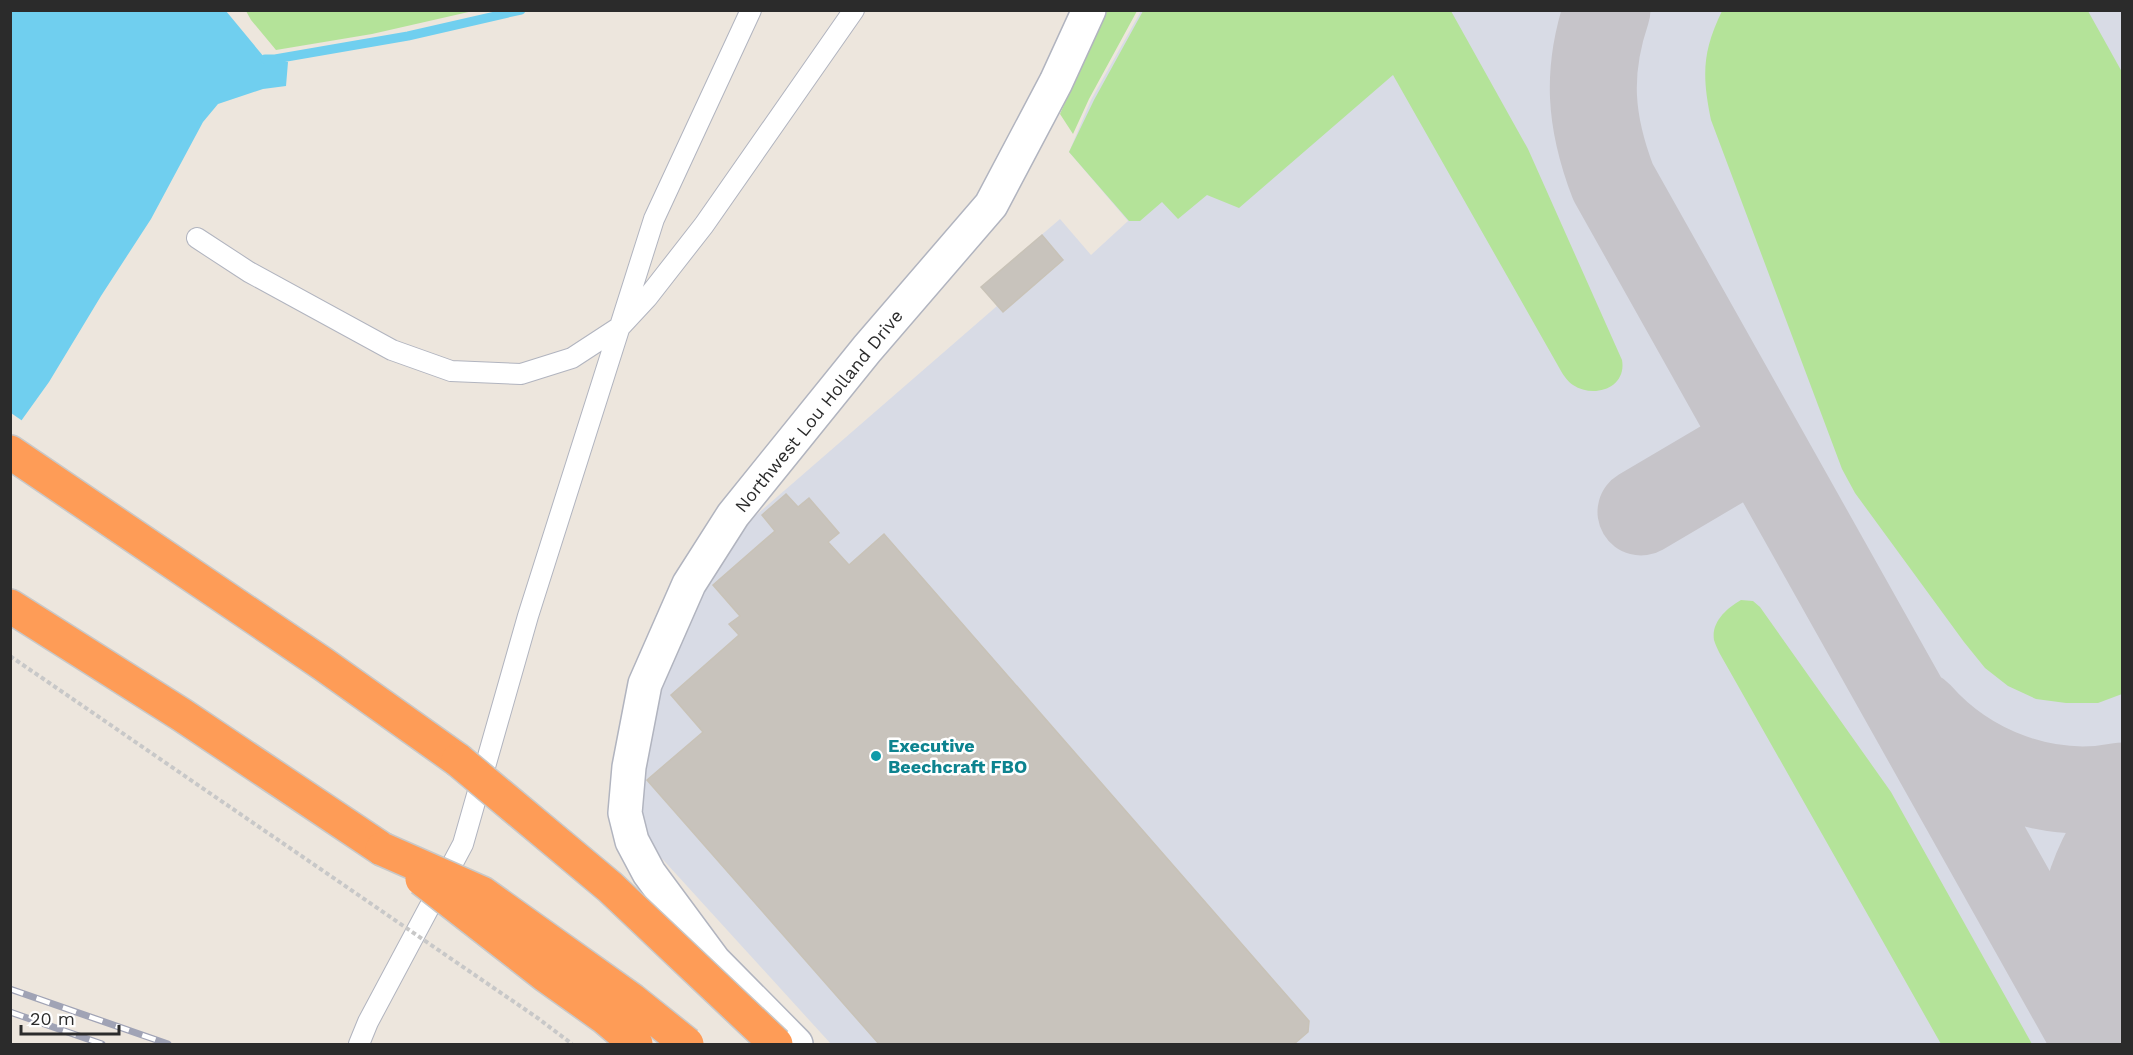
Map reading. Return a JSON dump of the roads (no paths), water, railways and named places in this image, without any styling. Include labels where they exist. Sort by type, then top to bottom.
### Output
[{"type":"highway","points":[[10,452],[323,664],[458,760],[610,887],[776,1044]]},
{"type":"highway","points":[[10,606],[182,715],[382,849],[545,975],[604,1017],[636,1044]]},
{"type":"highway","points":[[382,849],[482,893],[632,1000],[687,1044]]},
{"type":"street","name":"Northwest Lou Holland Drive","points":[[796,1044],[714,961],[649,873],[632,842],[625,813],[629,766],[645,684],[689,584],[733,515],[867,350],[991,205],[1056,82],[1089,10]]},
{"type":"lane","points":[[359,1044],[368,1022],[463,844],[528,616],[654,219],[752,10]]},
{"type":"lane","points":[[197,238],[249,272],[392,350],[451,371],[521,374],[572,358],[621,326],[648,298],[704,225],[854,10]]},
{"type":"water","points":[[11,11],[226,11],[264,57],[288,62],[286,86],[263,89],[218,104],[203,122],[151,219],[49,382],[11,435]]},
{"type":"waterway","points":[[265,59],[408,36],[521,10]]},
{"type":"railway","points":[[10,989],[168,1044]]},
{"type":"railway","points":[[10,1012],[102,1044]]},
{"type":"place","name":"Executive Beechcraft FBO","points":[[876,756]]}]
